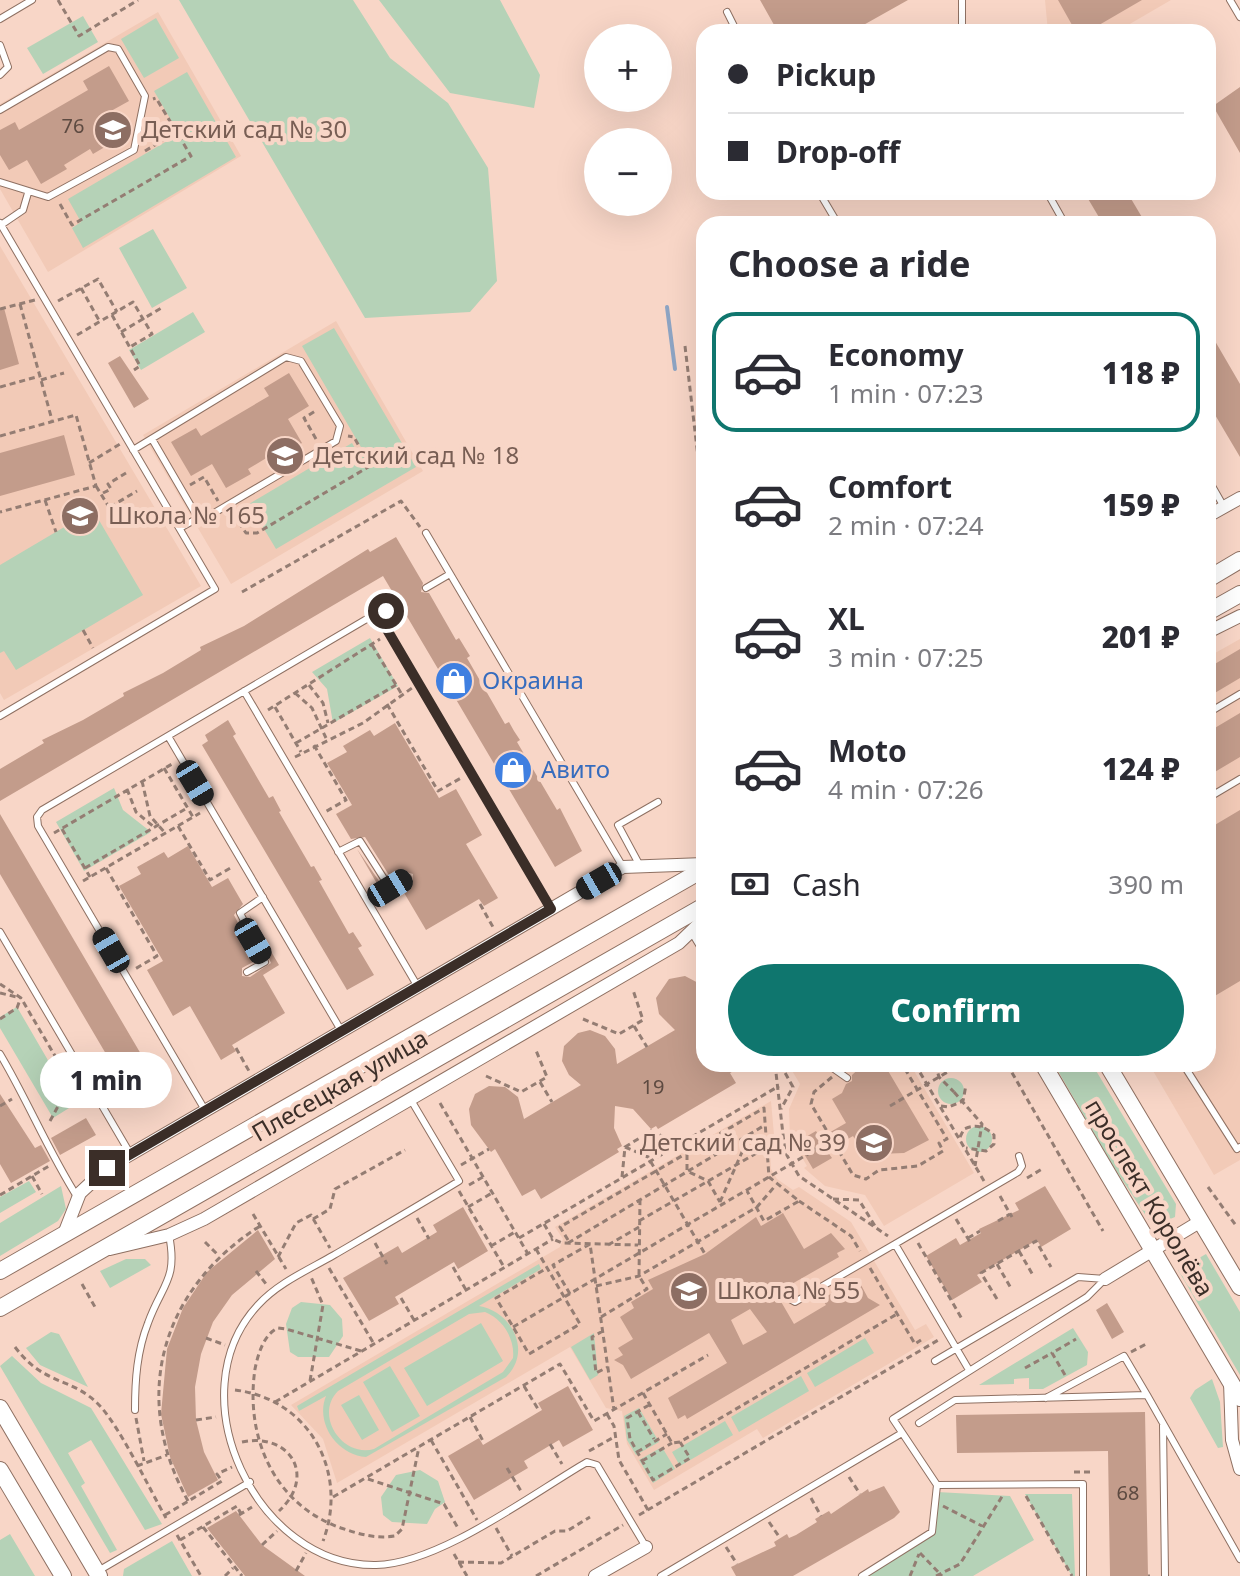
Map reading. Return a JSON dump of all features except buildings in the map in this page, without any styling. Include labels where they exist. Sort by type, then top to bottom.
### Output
[{"type":"main road","points":[[1216,574],[1240,560]]},
{"type":"main road","points":[[1216,608],[1240,594]]},
{"type":"main road","name":"Плесецкая улица","points":[[0,1271],[696,871]]},
{"type":"main road","name":"Плесецкая улица","points":[[0,1308],[696,911]]},
{"type":"main road","name":"проспект Королёва","points":[[1048,1072],[1240,1398]]},
{"type":"main road","name":"проспект Королёва","points":[[1112,1072],[1240,1287]]},
{"type":"main road","points":[[0,1408],[98,1574]]},
{"type":"main road","points":[[0,1470],[63,1576]]},
{"type":"street","points":[[1216,512],[1240,498]]},
{"type":"street","points":[[1216,628],[1240,616]]},
{"type":"street","points":[[64,1234],[78,1198],[107,1168],[623,867],[639,864],[696,866]]},
{"type":"street","points":[[98,1250],[135,1245],[169,1235],[204,1219],[696,928]]},
{"type":"street","points":[[1105,1279],[1201,1221]]},
{"type":"street","points":[[1230,1382],[1232,1440],[1240,1469]]},
{"type":"street","points":[[595,1576],[646,1547]]},
{"type":"lane","points":[[0,19],[32,0]]},
{"type":"lane","points":[[962,0],[962,24]]},
{"type":"lane","points":[[1230,0],[1240,17]]},
{"type":"lane","points":[[727,12],[733,24]]},
{"type":"lane","points":[[0,45],[9,60],[8,67],[0,75]]},
{"type":"lane","points":[[0,110],[108,47],[118,49],[145,100],[137,147],[55,196],[28,193],[0,182]]},
{"type":"lane","points":[[0,716],[215,589],[1,224],[23,210],[28,193]]},
{"type":"lane","points":[[133,450],[286,357],[301,361],[327,404],[341,434],[322,449],[225,506],[180,528]]},
{"type":"lane","points":[[152,439],[198,518]]},
{"type":"lane","points":[[1216,493],[1224,507]]},
{"type":"lane","points":[[426,533],[623,867]]},
{"type":"lane","points":[[426,588],[450,574]]},
{"type":"lane","points":[[206,1112],[45,839],[37,817],[42,810],[399,603]]},
{"type":"lane","points":[[379,616],[551,909]]},
{"type":"lane","points":[[244,691],[418,987]]},
{"type":"lane","points":[[1216,708],[1240,694]]},
{"type":"lane","points":[[168,736],[342,1032]]},
{"type":"lane","points":[[1216,793],[1240,779]]},
{"type":"lane","points":[[639,864],[618,825],[658,802]]},
{"type":"lane","points":[[338,852],[360,841],[390,888],[408,878]]},
{"type":"lane","points":[[247,972],[265,962],[240,913],[263,897]]},
{"type":"lane","points":[[0,932],[131,1155]]},
{"type":"lane","points":[[692,933],[696,940]]},
{"type":"lane","points":[[0,1054],[35,1112],[45,1143],[78,1198]]},
{"type":"lane","points":[[839,1072],[847,1078]]},
{"type":"lane","points":[[1188,1072],[1237,1149],[1240,1147]]},
{"type":"lane","points":[[410,1099],[459,1181],[272,1292],[241,1327],[231,1347],[222,1389],[223,1416],[239,1463],[262,1501],[282,1526],[309,1547],[342,1561],[376,1565],[411,1560],[448,1544],[587,1462],[597,1465],[646,1547]]},
{"type":"lane","points":[[786,1297],[795,1302],[1018,1172],[1022,1166],[1019,1156]]},
{"type":"lane","points":[[135,1410],[136,1376],[143,1336],[173,1271],[169,1235]]},
{"type":"lane","points":[[895,1244],[969,1370]]},
{"type":"lane","points":[[935,1361],[1078,1277],[1105,1279]]},
{"type":"lane","points":[[862,1576],[932,1532],[937,1485],[893,1419],[1087,1297],[1105,1279]]},
{"type":"lane","points":[[1046,1398],[1124,1356],[1240,1559]]},
{"type":"lane","points":[[919,1423],[955,1400],[1147,1395]]},
{"type":"lane","points":[[1163,1422],[1165,1576]]},
{"type":"lane","points":[[661,1576],[902,1433]]},
{"type":"lane","points":[[98,1574],[250,1482]]},
{"type":"lane","points":[[937,1485],[1083,1484],[1083,1576]]},
{"type":"path","points":[[58,0],[79,36],[138,0]]},
{"type":"path","points":[[55,196],[72,225],[191,156],[156,98],[145,100]]},
{"type":"path","points":[[137,147],[144,152],[176,132]]},
{"type":"path","points":[[58,301],[98,279],[117,312]]},
{"type":"path","points":[[81,288],[100,322]]},
{"type":"path","points":[[0,309],[44,297]]},
{"type":"path","points":[[77,335],[133,302],[152,334],[130,347]]},
{"type":"path","points":[[20,304],[52,421]]},
{"type":"path","points":[[121,332],[163,307]]},
{"type":"path","points":[[112,315],[140,366],[134,370]]},
{"type":"path","points":[[685,346],[696,440]]},
{"type":"path","points":[[0,387],[64,373]]},
{"type":"path","points":[[322,449],[304,418],[327,404]]},
{"type":"path","points":[[0,436],[76,415],[96,486],[120,525],[147,509]]},
{"type":"path","points":[[182,490],[204,477],[242,529],[257,533],[370,466],[354,437],[341,434]]},
{"type":"path","points":[[89,463],[128,440]]},
{"type":"path","points":[[102,494],[111,489],[108,484],[126,473]]},
{"type":"path","points":[[0,512],[96,486]]},
{"type":"path","points":[[110,507],[137,491]]},
{"type":"path","points":[[45,500],[56,532]]},
{"type":"path","points":[[242,592],[401,501],[415,524]]},
{"type":"path","points":[[83,630],[99,658]]},
{"type":"path","points":[[258,715],[389,634]]},
{"type":"path","points":[[372,645],[401,693]]},
{"type":"path","points":[[286,763],[314,745],[363,723],[401,693],[418,684]]},
{"type":"path","points":[[309,685],[323,703],[327,739]]},
{"type":"path","points":[[296,743],[396,685]]},
{"type":"path","points":[[295,693],[326,726]]},
{"type":"path","points":[[387,704],[438,791],[470,772]]},
{"type":"path","points":[[274,706],[301,752]]},
{"type":"path","points":[[314,745],[346,800],[318,817]]},
{"type":"path","points":[[45,839],[181,759]]},
{"type":"path","points":[[164,768],[193,817]]},
{"type":"path","points":[[142,781],[145,805],[156,827]]},
{"type":"path","points":[[127,789],[136,812],[167,835]]},
{"type":"path","points":[[74,887],[210,807]]},
{"type":"path","points":[[85,868],[187,808]]},
{"type":"path","points":[[178,826],[210,880],[242,861]]},
{"type":"path","points":[[61,828],[90,877]]},
{"type":"path","points":[[106,868],[157,956],[125,974]]},
{"type":"path","points":[[480,904],[493,927]]},
{"type":"path","points":[[0,984],[21,998],[75,1090]]},
{"type":"path","points":[[583,1019],[619,1034],[634,1026],[643,1020],[633,990]]},
{"type":"path","points":[[0,993],[21,998]]},
{"type":"path","points":[[0,1019],[17,1008],[21,998],[26,995]]},
{"type":"path","points":[[634,1026],[647,1047]]},
{"type":"path","points":[[236,1048],[249,1071]]},
{"type":"path","points":[[486,1076],[521,1092],[547,1077],[535,1048]]},
{"type":"path","points":[[777,1072],[785,1152],[799,1176],[895,1244]]},
{"type":"path","points":[[781,1109],[793,1087],[785,1072]]},
{"type":"path","points":[[835,1072],[828,1083],[814,1092],[811,1104],[853,1175],[866,1179],[879,1170],[918,1166],[943,1151],[939,1143],[947,1139],[907,1072]]},
{"type":"path","points":[[920,1072],[988,1189]]},
{"type":"path","points":[[937,1072],[978,1116],[983,1127],[994,1135],[994,1144],[978,1152],[963,1146]]},
{"type":"path","points":[[890,1106],[947,1072]]},
{"type":"path","points":[[1012,1072],[1103,1231]]},
{"type":"path","points":[[540,1081],[552,1102]]},
{"type":"path","points":[[963,1101],[966,1085]]},
{"type":"path","points":[[519,1238],[649,1159],[779,1086]]},
{"type":"path","points":[[50,1121],[63,1097],[80,1087]]},
{"type":"path","points":[[0,1106],[12,1099]]},
{"type":"path","points":[[938,1105],[949,1107],[963,1101]]},
{"type":"path","points":[[440,1103],[528,1254]]},
{"type":"path","points":[[568,1242],[560,1227],[764,1108],[769,1177],[799,1201],[764,1221],[747,1191]]},
{"type":"path","points":[[568,1242],[765,1125]]},
{"type":"path","points":[[959,1140],[964,1129],[983,1127]]},
{"type":"path","points":[[975,1166],[983,1127]]},
{"type":"path","points":[[651,1131],[679,1144]]},
{"type":"path","points":[[625,1147],[651,1131]]},
{"type":"path","points":[[649,1159],[651,1131]]},
{"type":"path","points":[[721,1203],[750,1134]]},
{"type":"path","points":[[513,1327],[832,1140]]},
{"type":"path","points":[[625,1147],[649,1159],[705,1254]]},
{"type":"path","points":[[622,1178],[625,1147]]},
{"type":"path","points":[[608,1245],[674,1201],[767,1147]]},
{"type":"path","points":[[452,1170],[489,1149]]},
{"type":"path","points":[[313,1219],[330,1209],[335,1189],[405,1150]]},
{"type":"path","points":[[687,1153],[687,1171]]},
{"type":"path","points":[[0,1195],[49,1166]]},
{"type":"path","points":[[1037,1172],[1042,1169]]},
{"type":"path","points":[[687,1171],[708,1181],[721,1203]]},
{"type":"path","points":[[32,1176],[42,1194]]},
{"type":"path","points":[[596,1286],[639,1276],[757,1207],[776,1185]]},
{"type":"path","points":[[1208,1187],[1237,1227]]},
{"type":"path","points":[[459,1191],[504,1268]]},
{"type":"path","points":[[468,1207],[492,1193]]},
{"type":"path","points":[[998,1221],[1011,1215],[999,1195]]},
{"type":"path","points":[[601,1317],[647,1289],[639,1276],[640,1199]]},
{"type":"path","points":[[833,1199],[859,1200],[876,1228]]},
{"type":"path","points":[[253,1214],[292,1279]]},
{"type":"path","points":[[278,1257],[296,1223],[311,1215],[329,1246]]},
{"type":"path","points":[[416,1216],[429,1239]]},
{"type":"path","points":[[956,1219],[969,1240],[980,1231]]},
{"type":"path","points":[[544,1224],[553,1239]]},
{"type":"path","points":[[188,1501],[167,1455],[158,1409],[165,1348],[184,1302],[219,1256],[260,1226]]},
{"type":"path","points":[[491,1246],[515,1232]]},
{"type":"path","points":[[912,1234],[962,1319]]},
{"type":"path","points":[[275,1402],[553,1239],[638,1245]]},
{"type":"path","points":[[374,1241],[387,1264]]},
{"type":"path","points":[[997,1299],[981,1273],[1036,1241],[1051,1267]]},
{"type":"path","points":[[205,1242],[219,1256]]},
{"type":"path","points":[[590,1244],[614,1410]]},
{"type":"path","points":[[570,1294],[553,1265],[590,1244]]},
{"type":"path","points":[[536,1249],[580,1324],[529,1354],[496,1298],[547,1268]]},
{"type":"path","points":[[1019,1251],[1034,1277]]},
{"type":"path","points":[[324,1260],[374,1344]]},
{"type":"path","points":[[997,1264],[1012,1290]]},
{"type":"path","points":[[453,1267],[466,1290]]},
{"type":"path","points":[[256,1271],[272,1292]]},
{"type":"path","points":[[307,1271],[322,1297],[310,1381]]},
{"type":"path","points":[[82,1284],[95,1307]]},
{"type":"path","points":[[401,1298],[414,1320]]},
{"type":"path","points":[[642,1461],[672,1443],[680,1442],[897,1314]]},
{"type":"path","points":[[361,1351],[318,1337],[274,1329],[256,1362],[252,1392],[257,1439],[271,1470],[291,1496],[330,1524],[362,1535],[395,1536],[402,1529],[419,1447]]},
{"type":"path","points":[[603,1331],[592,1337],[596,1373],[608,1367]]},
{"type":"path","points":[[536,1576],[948,1334]]},
{"type":"path","points":[[206,1338],[231,1347]]},
{"type":"path","points":[[1025,1368],[1076,1339]]},
{"type":"path","points":[[1124,1356],[1148,1343]]},
{"type":"path","points":[[15,1347],[38,1373],[73,1387],[101,1407],[201,1576]]},
{"type":"path","points":[[1052,1353],[1071,1385]]},
{"type":"path","points":[[333,1497],[560,1364],[594,1421],[708,1355]]},
{"type":"path","points":[[524,1386],[538,1409]]},
{"type":"path","points":[[222,1389],[252,1392],[275,1402],[298,1418],[318,1442],[329,1469],[333,1497],[330,1524],[319,1552]]},
{"type":"path","points":[[643,1393],[672,1443]]},
{"type":"path","points":[[649,1405],[627,1418],[630,1439],[653,1480],[690,1458],[680,1442]]},
{"type":"path","points":[[135,1410],[144,1461]]},
{"type":"path","points":[[638,1412],[655,1441]]},
{"type":"path","points":[[607,1414],[616,1436],[619,1460],[648,1510]]},
{"type":"path","points":[[196,1420],[223,1416]]},
{"type":"path","points":[[470,1417],[483,1441]]},
{"type":"path","points":[[637,1452],[667,1434]]},
{"type":"path","points":[[606,1441],[616,1436]]},
{"type":"path","points":[[230,1444],[270,1440],[290,1454],[297,1474],[291,1496],[273,1516]]},
{"type":"path","points":[[431,1440],[480,1524]]},
{"type":"path","points":[[550,1444],[563,1466]]},
{"type":"path","points":[[136,1466],[167,1455]]},
{"type":"path","points":[[165,1515],[222,1481],[217,1474],[239,1463]]},
{"type":"path","points":[[507,1468],[521,1491]]},
{"type":"path","points":[[843,1468],[860,1494]]},
{"type":"path","points":[[365,1478],[444,1504],[462,1535]]},
{"type":"path","points":[[914,1545],[940,1576],[960,1564],[1002,1496],[1020,1486],[1072,1576]]},
{"type":"path","points":[[806,1490],[821,1516]]},
{"type":"path","points":[[180,1540],[237,1506],[240,1514],[262,1501]]},
{"type":"path","points":[[946,1506],[983,1526]]},
{"type":"path","points":[[764,1515],[780,1538]]},
{"type":"path","points":[[458,1562],[501,1563],[555,1531],[567,1531],[590,1517]]},
{"type":"path","points":[[262,1545],[282,1526]]},
{"type":"path","points":[[203,1527],[242,1576]]},
{"type":"path","points":[[497,1530],[512,1556]]},
{"type":"path","points":[[721,1540],[737,1564]]},
{"type":"path","points":[[448,1544],[467,1576]]},
{"type":"path","points":[[296,1571],[309,1547]]},
{"type":"path","points":[[910,1576],[919,1553]]},
{"type":"path","points":[[225,1576],[233,1568]]},
{"type":"shaded area","points":[[1045,0],[1171,0],[1130,24],[1047,24]]},
{"type":"shaded area","name":"Детский сад № 30","points":[[158,12],[241,156],[48,272],[0,189],[0,104]]},
{"type":"shaded area","name":"Школа № 165","points":[[0,246],[201,586],[4,700],[0,693]]},
{"type":"shaded area","name":"Детский сад № 18","points":[[336,321],[423,471],[231,584],[143,435]]},
{"type":"shaded area","points":[[1240,639],[1240,1160],[1214,1175],[1154,1072],[1216,1072],[1216,652]]},
{"type":"shaded area","name":"Детский сад № 39","points":[[793,1072],[915,1072],[974,1173],[884,1226],[865,1195],[825,1186],[804,1168],[807,1166],[797,1149],[794,1150],[790,1137],[789,1109],[800,1084]]},
{"type":"shaded area","name":"Школа № 55","points":[[771,1101],[775,1146],[770,1149],[771,1169],[777,1179],[793,1190],[799,1187],[851,1222],[915,1330],[926,1324],[934,1337],[763,1438],[757,1429],[654,1490],[627,1444],[622,1411],[606,1408],[570,1347],[337,1483],[323,1439],[291,1405],[560,1247],[563,1239],[555,1227]]},
{"type":"green space","points":[[179,0],[353,0],[390,58],[448,103],[488,168],[497,281],[470,312],[365,318]]},
{"type":"green space","points":[[379,0],[500,0],[540,75],[534,108],[450,93]]},
{"type":"green space","points":[[83,16],[98,42],[43,74],[27,48]]},
{"type":"green space","points":[[156,18],[179,58],[144,78],[121,39]]},
{"type":"green space","points":[[187,72],[236,157],[83,248],[72,228],[81,222],[68,199],[179,134],[154,91]]},
{"type":"green space","points":[[153,229],[187,288],[152,308],[119,248]]},
{"type":"green space","points":[[193,312],[205,332],[141,370],[129,350]]},
{"type":"green space","points":[[334,328],[416,467],[276,549],[249,504],[352,443],[360,457],[365,454],[302,346]]},
{"type":"green space","points":[[93,510],[143,595],[16,670],[4,651],[0,653],[0,565]]},
{"type":"green space","points":[[370,638],[398,686],[333,723],[327,689],[312,672]]},
{"type":"green space","points":[[114,788],[123,810],[151,832],[84,871],[56,822]]},
{"type":"green space","points":[[17,1007],[74,1105],[53,1118],[0,1028],[0,1017]]},
{"type":"green space","points":[[1059,1072],[1097,1072],[1176,1204],[1175,1217],[1156,1225],[1150,1222],[1113,1166]]},
{"type":"green space","points":[[951,1078],[960,1082],[964,1091],[960,1100],[951,1104],[942,1100],[938,1091],[942,1082]]},
{"type":"green space","points":[[979,1126],[988,1130],[992,1139],[988,1148],[979,1152],[970,1148],[966,1139],[970,1130]]},
{"type":"green space","points":[[29,1181],[36,1192],[0,1213],[0,1197]]},
{"type":"green space","points":[[61,1186],[66,1209],[58,1221],[0,1256],[0,1223]]},
{"type":"green space","points":[[1206,1254],[1240,1312],[1240,1375],[1178,1270]]},
{"type":"green space","points":[[126,1259],[145,1259],[151,1265],[110,1288],[100,1271]]},
{"type":"green space","points":[[539,1264],[541,1269],[479,1306],[501,1316],[515,1334],[518,1356],[506,1377],[366,1457],[346,1450],[331,1436],[324,1417],[326,1396],[299,1411],[297,1406]],"holes":[[[485,1312],[502,1325],[512,1344],[513,1358],[503,1372],[374,1449],[362,1450],[342,1441],[330,1422],[329,1411],[338,1391],[469,1314]]]},
{"type":"green space","points":[[301,1302],[330,1305],[342,1319],[343,1336],[329,1357],[298,1357],[290,1352],[286,1324],[292,1308]]},
{"type":"green space","points":[[481,1323],[503,1361],[427,1406],[404,1368]]},
{"type":"green space","points":[[1073,1328],[1088,1352],[1087,1365],[1043,1389],[1029,1389],[1029,1378],[1014,1379],[1014,1384],[979,1385]]},
{"type":"green space","points":[[51,1332],[59,1334],[88,1387],[40,1365],[26,1348]]},
{"type":"green space","points":[[594,1333],[598,1375],[590,1380],[571,1347]]},
{"type":"green space","points":[[865,1338],[874,1353],[815,1387],[807,1373]]},
{"type":"green space","points":[[12,1356],[41,1383],[91,1408],[162,1524],[145,1530],[91,1440],[68,1453],[85,1483],[81,1486],[117,1550],[110,1553],[0,1366]]},
{"type":"green space","points":[[390,1366],[420,1416],[392,1432],[363,1382]]},
{"type":"green space","points":[[801,1376],[809,1391],[739,1432],[731,1417]]},
{"type":"green space","points":[[1212,1379],[1220,1402],[1223,1447],[1218,1448],[1190,1398],[1195,1390]]},
{"type":"green space","points":[[359,1395],[379,1430],[362,1440],[341,1405]]},
{"type":"green space","points":[[639,1408],[659,1442],[636,1455],[627,1440],[624,1416]]},
{"type":"green space","points":[[725,1421],[733,1435],[680,1466],[672,1452]]},
{"type":"green space","points":[[662,1447],[675,1469],[653,1483],[639,1460]]},
{"type":"green space","points":[[420,1470],[438,1481],[445,1502],[435,1509],[427,1524],[392,1522],[383,1515],[381,1497],[396,1475]]},
{"type":"green space","points":[[937,1492],[1010,1496],[1034,1540],[973,1576],[862,1576],[932,1533]]},
{"type":"green space","points":[[1025,1494],[1072,1494],[1075,1576],[1072,1576]]},
{"type":"green space","points":[[10,1534],[35,1576],[0,1576],[0,1540]]},
{"type":"green space","points":[[172,1541],[192,1576],[123,1576],[124,1569]]},
{"type":"waterway","points":[[667,307],[675,369]]},
{"type":"place","name":"Детский сад № 30","points":[[113,130]]},
{"type":"place","name":"Детский сад № 18","points":[[285,456]]},
{"type":"place","name":"Школа № 165","points":[[80,516]]},
{"type":"place","name":"Окраина","points":[[454,681]]},
{"type":"place","name":"Авито","points":[[513,770]]},
{"type":"place","name":"Детский сад № 39","points":[[874,1143]]},
{"type":"place","name":"Школа № 55","points":[[689,1291]]},
{"type":"route","points":[[107,1168],[551,909],[379,616],[386,611]]}]
